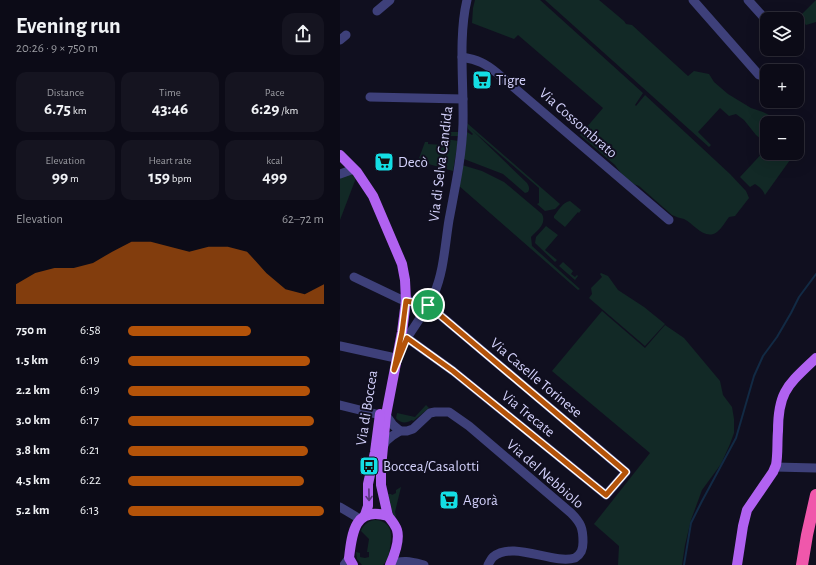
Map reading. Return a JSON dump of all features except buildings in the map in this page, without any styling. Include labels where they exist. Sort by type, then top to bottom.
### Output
[{"type":"highway","points":[[802,565],[816,495]]},
{"type":"highway","points":[[807,565],[816,530]]},
{"type":"main road","name":"Via di Boccea","points":[[340,155],[363,180],[373,196],[402,264],[405,280],[405,304],[402,332],[368,484],[368,506],[363,517],[355,528],[346,562]]},
{"type":"main road","name":"Via di Boccea","points":[[391,565],[398,534],[397,529],[388,516],[381,485],[383,415],[391,357],[405,304]]},
{"type":"main road","points":[[737,565],[747,510],[775,467],[777,460],[778,418],[782,398],[793,381],[816,358]]},
{"type":"main road","points":[[363,517],[376,513],[388,516]]},
{"type":"street","points":[[377,11],[390,0]]},
{"type":"street","name":"Via di Selva Candida","points":[[394,370],[407,338],[433,295],[438,283],[443,258],[459,163],[463,125],[462,57],[467,0]]},
{"type":"street","points":[[693,0],[759,75]]},
{"type":"street","points":[[748,0],[760,13]]},
{"type":"street","name":"Via Cossombrato","points":[[462,57],[478,60],[497,72],[669,220]]},
{"type":"street","points":[[370,97],[463,99]]},
{"type":"street","points":[[340,174],[354,169]]},
{"type":"street","points":[[354,277],[405,304],[428,305]]},
{"type":"street","name":"Via Caselle Torinese","points":[[428,305],[626,472]]},
{"type":"street","name":"Via Trecate","points":[[407,338],[449,368],[606,495],[626,472]]},
{"type":"street","points":[[340,346],[391,357]]},
{"type":"street","points":[[340,405],[383,415],[400,431]]},
{"type":"street","name":"Via del Nebbiolo","points":[[383,447],[386,441],[400,431],[413,430],[430,413],[448,412],[469,426],[571,513],[579,522],[583,532],[583,548],[580,555],[571,562],[560,564],[521,555],[502,553],[492,557],[488,565]]},
{"type":"street","points":[[775,467],[816,468]]},
{"type":"street","points":[[340,507],[363,517]]},
{"type":"street","points":[[396,547],[401,554],[411,562]]},
{"type":"street","points":[[391,565],[402,561],[424,565]]},
{"type":"green space","points":[[475,0],[540,0],[643,93],[635,105],[636,106],[645,95],[730,174],[746,191],[749,198],[735,216],[729,217],[722,227],[713,234],[704,233],[688,221],[672,215],[639,186],[626,178],[615,165],[580,135],[603,108],[518,35],[514,39],[472,23]]},
{"type":"green space","points":[[545,0],[599,0],[626,24],[632,25],[688,76],[694,71],[709,74],[714,82],[728,94],[751,108],[771,116],[760,116],[760,138],[744,120],[736,114],[729,116],[720,108],[698,132],[711,145],[709,147]]},
{"type":"green space","points":[[816,0],[816,22],[806,25],[804,23],[804,12]]},
{"type":"green space","points":[[467,123],[560,204],[555,209],[545,211],[537,204],[539,203],[539,188],[472,130],[527,183],[529,191],[525,193],[503,174],[464,159],[467,132],[472,135],[473,134],[468,129]]},
{"type":"green space","points":[[442,132],[459,132],[459,136],[442,136]]},
{"type":"green space","points":[[446,139],[458,141],[453,171],[418,161],[425,142],[428,142],[428,144],[442,145]]},
{"type":"green space","points":[[760,156],[760,160],[790,160],[765,195],[758,186],[755,184],[750,187],[740,177]]},
{"type":"green space","points":[[462,165],[482,171],[504,182],[542,214],[542,224],[531,237],[532,246],[580,289],[578,290],[458,185]]},
{"type":"green space","points":[[349,172],[356,178],[340,220],[340,178]]},
{"type":"green space","points":[[570,201],[581,210],[565,227],[554,218],[554,216],[563,205]]},
{"type":"green space","points":[[546,226],[558,235],[545,250],[557,260],[555,262],[535,243],[536,237]]},
{"type":"green space","points":[[563,262],[573,271],[571,274],[575,277],[577,275],[578,276],[575,280],[559,266]]},
{"type":"green space","points":[[601,273],[608,276],[618,290],[644,307],[665,324],[645,346],[589,298],[592,294],[591,288],[602,277],[600,274]]},
{"type":"green space","points":[[602,311],[645,348],[665,325],[684,338],[720,381],[723,395],[732,407],[734,433],[721,464],[702,490],[691,520],[682,565],[618,565],[619,546],[594,524],[650,453],[552,371]]},
{"type":"green space","points":[[426,405],[429,408],[413,421],[403,422],[396,418],[397,413],[415,417]]},
{"type":"green space","points":[[401,487],[395,517],[393,515],[388,494],[392,495],[396,493],[396,490]]},
{"type":"green space","points":[[375,520],[385,523],[390,529],[391,542],[389,554],[383,565],[362,565],[357,559],[356,552],[360,553],[360,557],[369,557],[369,552],[367,552],[369,539],[361,531],[366,524]]},
{"type":"waterway","points":[[684,565],[691,523],[736,438],[754,376],[763,356],[777,337],[799,297],[816,274]]},
{"type":"place","name":"Tigre","points":[[482,80]]},
{"type":"place","name":"Decò","points":[[384,162]]},
{"type":"place","name":"Boccea/Casalotti","points":[[369,466]]},
{"type":"place","name":"Agorà","points":[[449,500]]},
{"type":"route","points":[[406,301],[428,305],[626,472],[606,495],[445,364],[407,338],[394,370],[402,332],[406,301]]}]
